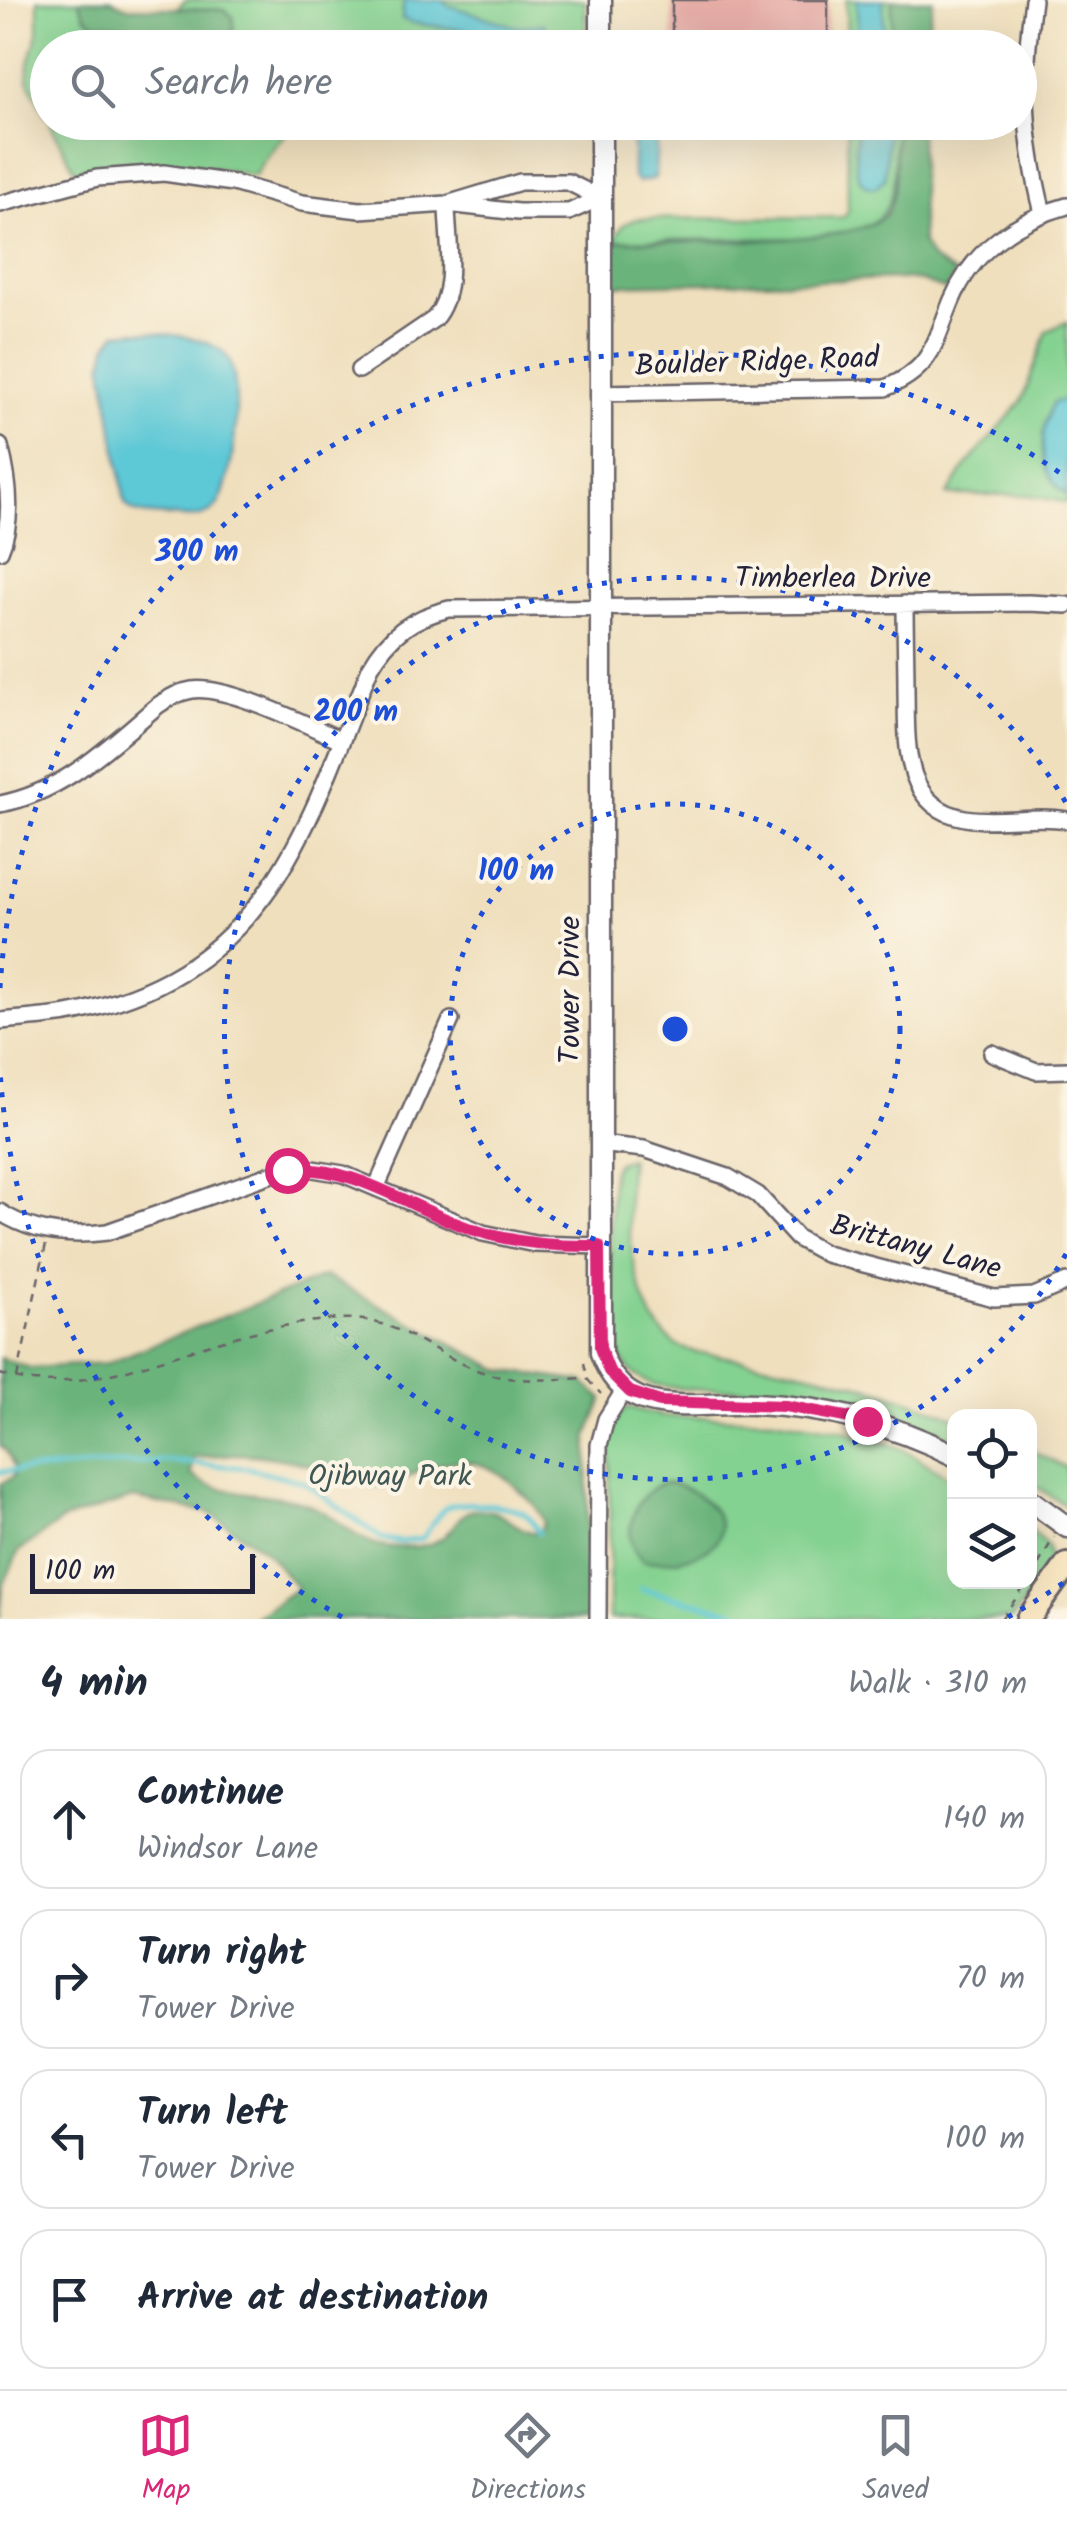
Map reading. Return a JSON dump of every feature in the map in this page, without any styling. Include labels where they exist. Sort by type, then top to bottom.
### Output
[{"type":"main road","points":[[1028,1619],[1067,1566]]},
{"type":"street","points":[[601,0],[601,30]]},
{"type":"street","points":[[1030,30],[1034,0]]},
{"type":"street","name":"Tower Drive","points":[[601,140],[600,1348],[609,1371],[626,1389]]},
{"type":"street","points":[[1029,140],[1043,213]]},
{"type":"street","points":[[0,204],[96,178],[164,173],[233,183],[329,208],[394,209],[446,204],[520,182],[568,182],[600,198]]},
{"type":"street","points":[[446,204],[518,212],[569,212],[600,198]]},
{"type":"street","points":[[359,370],[443,309],[448,286],[446,204]]},
{"type":"street","name":"Boulder Ridge Road","points":[[600,393],[866,391],[901,382],[927,360],[952,299],[973,264],[1004,235],[1043,213],[1067,206]]},
{"type":"street","points":[[0,446],[8,482],[9,512],[0,552]]},
{"type":"street","points":[[905,604],[907,754],[918,786],[928,800],[954,816],[970,819],[1067,820]]},
{"type":"street","name":"Timberlea Drive","points":[[0,1021],[61,1015],[111,1004],[166,980],[223,942],[268,893],[290,859],[370,668],[381,648],[413,621],[449,609],[600,605],[1067,605]]},
{"type":"street","points":[[0,804],[62,782],[190,682],[342,740]]},
{"type":"street","points":[[376,1188],[451,1020]]},
{"type":"street","points":[[992,1053],[1036,1071],[1067,1070]]},
{"type":"street","name":"Brittany Lane","points":[[599,1144],[644,1149],[728,1178],[758,1195],[797,1238],[826,1254],[994,1298],[1034,1296],[1067,1282]]},
{"type":"street","points":[[0,1212],[49,1232],[88,1235],[107,1232],[287,1170],[327,1170],[483,1233],[535,1244],[599,1246]]},
{"type":"street","points":[[598,1619],[599,1445],[606,1418],[626,1389],[660,1402],[769,1404],[829,1412],[893,1428],[947,1451]]},
{"type":"street","points":[[1037,1505],[1067,1527]]},
{"type":"path","points":[[16,1380],[49,1232]]},
{"type":"path","points":[[0,1374],[36,1382],[88,1377],[156,1362],[247,1334],[358,1318],[389,1325],[499,1377],[587,1378]]},
{"type":"path","points":[[1037,1565],[1046,1548]]},
{"type":"path","points":[[1001,1619],[1023,1589]]},
{"type":"green space","points":[[38,0],[79,0],[85,16],[94,23],[169,30],[38,30]]},
{"type":"green space","points":[[79,0],[111,0],[127,7],[225,10],[233,17],[234,29],[160,30],[94,23],[85,16]]},
{"type":"green space","points":[[186,0],[585,0],[586,30],[233,30],[233,17],[218,9],[175,10]]},
{"type":"green space","points":[[846,0],[892,0],[892,30],[847,30]]},
{"type":"green space","points":[[892,0],[933,0],[928,30],[892,30]]},
{"type":"green space","points":[[59,140],[280,140],[255,176],[165,163],[75,171]]},
{"type":"green space","points":[[847,140],[895,140],[894,176],[886,210],[859,229],[804,238],[613,241],[624,224],[636,219],[844,217],[848,211]]},
{"type":"green space","points":[[895,140],[920,140],[922,243],[931,258],[955,274],[946,290],[905,279],[613,285],[613,241],[801,238],[869,225],[886,214],[890,206],[896,170]]},
{"type":"green space","points":[[1067,322],[1067,503],[1027,495],[947,495],[963,470],[1022,401],[1047,331]]},
{"type":"green space","points":[[630,1158],[629,1229],[638,1282],[658,1327],[673,1342],[694,1351],[830,1378],[923,1405],[947,1414],[947,1435],[908,1419],[836,1400],[761,1390],[667,1387],[634,1373],[620,1355],[612,1317],[612,1171],[617,1162]]},
{"type":"green space","name":"Ojibway Park","points":[[325,1276],[501,1370],[583,1382],[603,1399],[588,1435],[587,1619],[253,1619],[297,1588],[264,1550],[209,1513],[133,1498],[63,1520],[19,1551],[3,1586],[0,1619],[0,1484],[13,1477],[15,1470],[0,1445],[0,1358],[30,1368],[107,1363]],"holes":[[[234,1454],[301,1463],[379,1486],[439,1464],[474,1463],[507,1479],[533,1504],[544,1523],[539,1533],[532,1532],[491,1511],[475,1510],[463,1515],[434,1542],[388,1547],[361,1538],[302,1502],[227,1490],[191,1474],[194,1458]]]},
{"type":"green space","points":[[628,1407],[661,1416],[774,1419],[837,1429],[899,1447],[947,1476],[947,1589],[1033,1589],[1012,1619],[609,1619],[610,1440],[618,1416]]},
{"type":"green space","points":[[1037,1453],[1067,1468],[1067,1507],[1037,1487]]},
{"type":"green space","points":[[665,1483],[686,1489],[708,1504],[720,1524],[719,1535],[713,1545],[699,1554],[670,1561],[644,1561],[631,1542],[633,1517],[645,1495]]},
{"type":"green space","points":[[1037,1535],[1047,1545],[1047,1569],[1037,1583]]},
{"type":"water","points":[[404,0],[443,0],[447,5],[516,27],[544,24],[545,30],[466,30],[402,19]]},
{"type":"water","points":[[857,0],[883,0],[884,30],[858,30]]},
{"type":"water","points":[[633,140],[657,140],[655,178],[638,182],[633,177]]},
{"type":"water","points":[[856,140],[887,140],[885,178],[875,188],[861,180]]},
{"type":"water","points":[[137,331],[208,343],[226,355],[232,367],[236,409],[232,460],[220,500],[202,516],[150,515],[133,511],[125,504],[103,366],[107,346],[116,333]]},
{"type":"water","points":[[1067,399],[1067,495],[1050,477],[1043,440],[1053,403]]},
{"type":"building","points":[[672,0],[828,0],[828,30],[672,30]]},
{"type":"waterway","points":[[0,1472],[164,1461],[248,1468],[304,1482],[381,1538],[400,1542],[423,1538],[444,1509],[464,1504],[518,1511],[529,1518],[539,1533]]},
{"type":"waterway","points":[[641,1589],[763,1619]]},
{"type":"route","points":[[287,1170],[307,1168],[343,1174],[455,1223],[508,1240],[599,1246],[601,1350],[613,1378],[636,1396],[666,1403],[785,1406],[867,1421]]}]
